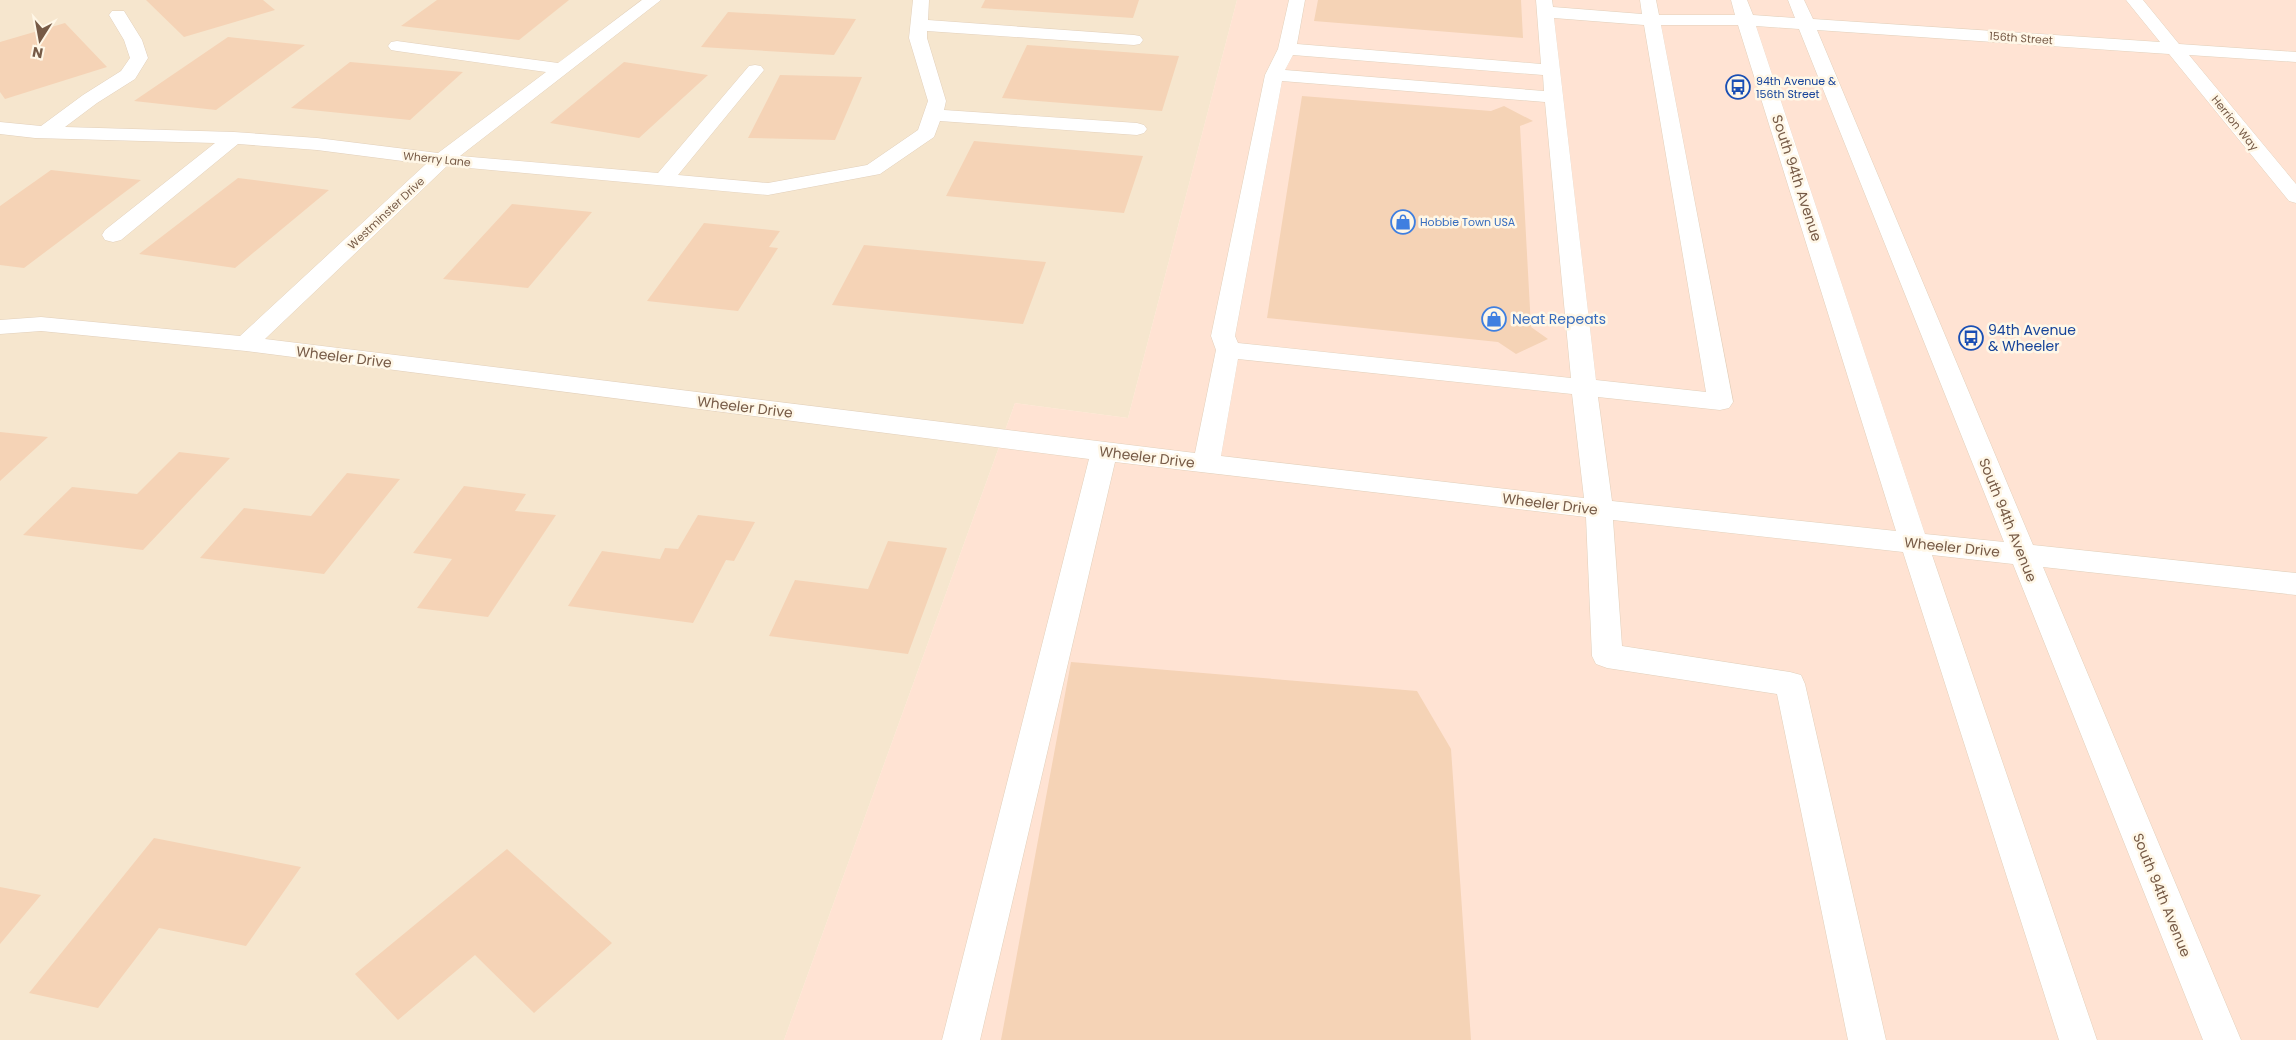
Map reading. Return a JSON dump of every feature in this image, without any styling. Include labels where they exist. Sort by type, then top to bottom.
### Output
[{"type":"street","name":"Westminster Drive","points":[[246,344],[442,160],[654,0]]},
{"type":"street","points":[[922,0],[918,38],[937,101],[932,115],[1137,129]]},
{"type":"street","points":[[1206,464],[1228,350],[1223,336],[1274,75],[1287,49],[1297,0]]},
{"type":"street","name":"South 94th Avenue","points":[[1796,0],[2222,1040]]},
{"type":"street","name":"Herrion Way","points":[[2134,0],[2296,197]]},
{"type":"street","points":[[1545,6],[1584,387],[1599,509],[1607,656],[1790,684],[1867,1040]]},
{"type":"street","name":"156th Street","points":[[1545,6],[1650,10],[1743,10],[1806,24],[2296,57]]},
{"type":"street","points":[[1228,350],[1720,402],[1650,10]]},
{"type":"street","name":"South 94th Avenue","points":[[1743,10],[1914,543],[2078,1040]]},
{"type":"street","points":[[46,132],[90,99],[128,75],[139,58],[133,40],[118,15]]},
{"type":"street","points":[[920,25],[1134,40]]},
{"type":"street","points":[[397,46],[562,69]]},
{"type":"street","points":[[1287,49],[1551,70]]},
{"type":"street","points":[[664,180],[755,70]]},
{"type":"street","points":[[1274,75],[1554,97]]},
{"type":"street","name":"Wherry Lane","points":[[0,128],[46,132],[234,138],[317,144],[442,160],[768,189],[873,170],[926,133],[932,115]]},
{"type":"street","points":[[114,235],[234,138]]},
{"type":"street","name":"Wheeler Drive","points":[[0,327],[41,324],[246,344],[1206,464],[1599,509],[2296,584]]},
{"type":"street","points":[[961,1040],[1104,452]]},
{"type":"shaded area","points":[[0,0],[1237,0],[1128,418],[1015,403],[784,1040],[0,1040]]},
{"type":"shaded area","points":[[1237,0],[2296,0],[2296,1040],[784,1040],[1015,403],[1128,418]]},
{"type":"building","points":[[146,0],[263,0],[275,10],[184,37]]},
{"type":"building","points":[[437,0],[569,0],[519,40],[401,26]]},
{"type":"building","points":[[985,0],[1139,0],[1133,18],[981,8]]},
{"type":"building","points":[[1318,0],[1521,0],[1523,38],[1314,21]]},
{"type":"building","points":[[728,12],[856,19],[834,55],[701,47]]},
{"type":"building","points":[[65,23],[107,67],[5,99],[0,92],[0,42]]},
{"type":"building","points":[[228,37],[305,45],[216,110],[134,101]]},
{"type":"building","points":[[1027,45],[1179,56],[1162,111],[1002,98]]},
{"type":"building","points":[[350,62],[463,72],[410,120],[291,108]]},
{"type":"building","points":[[624,62],[708,75],[639,138],[550,123]]},
{"type":"building","points":[[780,75],[862,77],[835,140],[748,138]]},
{"type":"building","name":"Hobbie Town USA","points":[[1302,96],[1491,111],[1504,106],[1533,121],[1520,126],[1531,327],[1548,339],[1516,354],[1498,342],[1267,318]]},
{"type":"building","points":[[974,141],[1143,156],[1124,213],[946,196]]},
{"type":"building","points":[[51,170],[141,180],[24,268],[0,265],[0,206]]},
{"type":"building","points":[[238,178],[329,190],[235,268],[139,254]]},
{"type":"building","points":[[512,204],[592,212],[528,288],[443,279]]},
{"type":"building","points":[[704,223],[780,231],[769,247],[778,248],[738,311],[647,301]]},
{"type":"building","points":[[864,245],[1046,262],[1023,324],[832,305]]},
{"type":"building","points":[[0,432],[48,437],[0,481]]},
{"type":"building","points":[[179,452],[230,458],[143,550],[23,535],[72,487],[137,494]]},
{"type":"building","points":[[347,473],[400,479],[324,574],[200,558],[244,508],[311,516]]},
{"type":"building","points":[[464,486],[526,494],[515,511],[556,515],[488,617],[417,608],[452,559],[413,553]]},
{"type":"building","points":[[698,515],[755,522],[734,561],[726,560],[693,623],[568,606],[602,551],[660,559],[665,548],[678,549]]},
{"type":"building","points":[[888,541],[947,548],[908,654],[769,636],[795,580],[868,589]]},
{"type":"building","points":[[1071,662],[1417,691],[1451,749],[1471,1040],[1001,1040]]},
{"type":"building","points":[[154,838],[301,867],[246,946],[159,928],[98,1008],[29,993]]},
{"type":"building","points":[[507,849],[612,943],[534,1013],[475,955],[398,1020],[355,974]]},
{"type":"building","points":[[0,887],[41,895],[0,944]]},
{"type":"place","name":"94th Avenue & 156th Street","points":[[1738,87]]},
{"type":"place","name":"Hobbie Town USA","points":[[1403,222]]},
{"type":"place","name":"Neat Repeats","points":[[1494,319]]},
{"type":"place","name":"94th Avenue & Wheeler","points":[[1971,338]]}]
